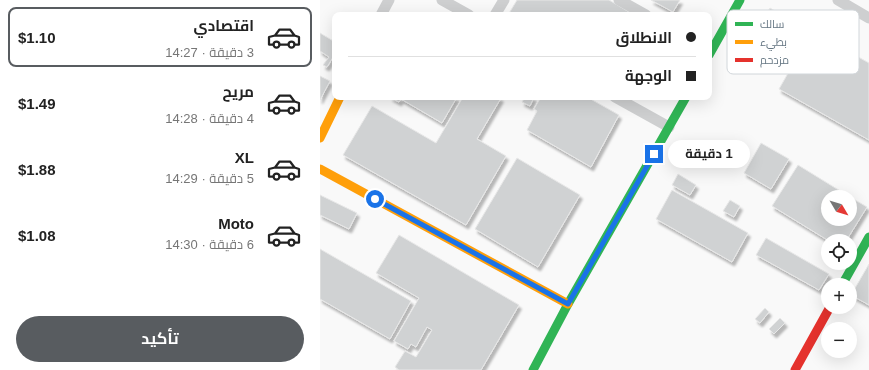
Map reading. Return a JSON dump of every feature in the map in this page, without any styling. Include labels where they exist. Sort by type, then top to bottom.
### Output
[{"type":"street","points":[[383,12],[389,0]]},
{"type":"street","points":[[442,0],[464,12]]},
{"type":"street","points":[[497,12],[504,0]]},
{"type":"street","points":[[619,0],[641,12]]},
{"type":"street","points":[[734,10],[740,0]]},
{"type":"street","points":[[838,0],[855,10]]},
{"type":"street","points":[[859,12],[869,18]]},
{"type":"street","points":[[712,49],[727,23]]},
{"type":"street","points":[[320,138],[339,100]]},
{"type":"street","points":[[620,100],[669,127]]},
{"type":"street","points":[[533,370],[568,304],[684,100]]},
{"type":"street","points":[[320,169],[568,304]]},
{"type":"street","points":[[846,278],[869,237]]},
{"type":"street","points":[[795,370],[826,314]]},
{"type":"building","points":[[517,0],[609,0],[629,12],[510,12]]},
{"type":"building","points":[[651,0],[680,0],[673,12]]},
{"type":"building","points":[[320,33],[332,40],[332,59],[327,67],[323,65],[329,57],[320,51]]},
{"type":"building","points":[[859,57],[869,63],[869,140],[779,89],[788,74],[859,74]]},
{"type":"building","points":[[320,76],[330,81],[320,100]]},
{"type":"building","points":[[403,100],[455,100],[442,123]]},
{"type":"building","points":[[461,100],[500,100],[477,139],[506,156],[466,225],[343,155],[372,106],[436,143]]},
{"type":"building","points":[[523,100],[533,100],[530,106],[522,102]]},
{"type":"building","points":[[539,100],[592,100],[619,115],[591,167],[527,130],[537,111],[534,109]]},
{"type":"building","points":[[761,143],[789,159],[771,189],[744,173]]},
{"type":"building","points":[[517,158],[580,195],[538,267],[475,229]]},
{"type":"building","points":[[798,165],[839,190],[821,190],[821,226],[855,226],[850,234],[821,234],[821,236],[772,206]]},
{"type":"building","points":[[678,174],[696,185],[690,195],[672,185]]},
{"type":"building","points":[[672,190],[748,233],[732,262],[656,219]]},
{"type":"building","points":[[320,195],[357,213],[349,229],[320,215]]},
{"type":"building","points":[[730,200],[740,206],[734,217],[723,211]]},
{"type":"building","points":[[857,201],[867,207],[857,223]]},
{"type":"building","points":[[399,235],[519,305],[481,370],[399,370],[395,367],[405,351],[416,357],[432,330],[427,327],[416,347],[411,344],[408,349],[394,341],[419,298],[376,273]]},
{"type":"building","points":[[766,238],[829,274],[826,278],[821,278],[821,287],[819,290],[756,255]]},
{"type":"building","points":[[320,249],[411,301],[390,339],[320,299]]},
{"type":"building","points":[[869,264],[869,305],[857,298],[857,285]]},
{"type":"building","points":[[765,308],[769,312],[760,323],[755,319]]},
{"type":"building","points":[[780,318],[785,323],[774,334],[769,329]]},
{"type":"traffic: fast","points":[[734,10],[740,0]]},
{"type":"traffic: fast","points":[[712,50],[727,23]]},
{"type":"traffic: fast","points":[[533,370],[568,304],[684,100]]},
{"type":"traffic: fast","points":[[846,278],[869,237]]},
{"type":"traffic: slow","points":[[320,138],[339,100]]},
{"type":"traffic: slow","points":[[320,169],[568,304]]},
{"type":"traffic: jam","points":[[795,370],[826,314]]},
{"type":"route","points":[[375,199],[568,304],[654,154]]}]
